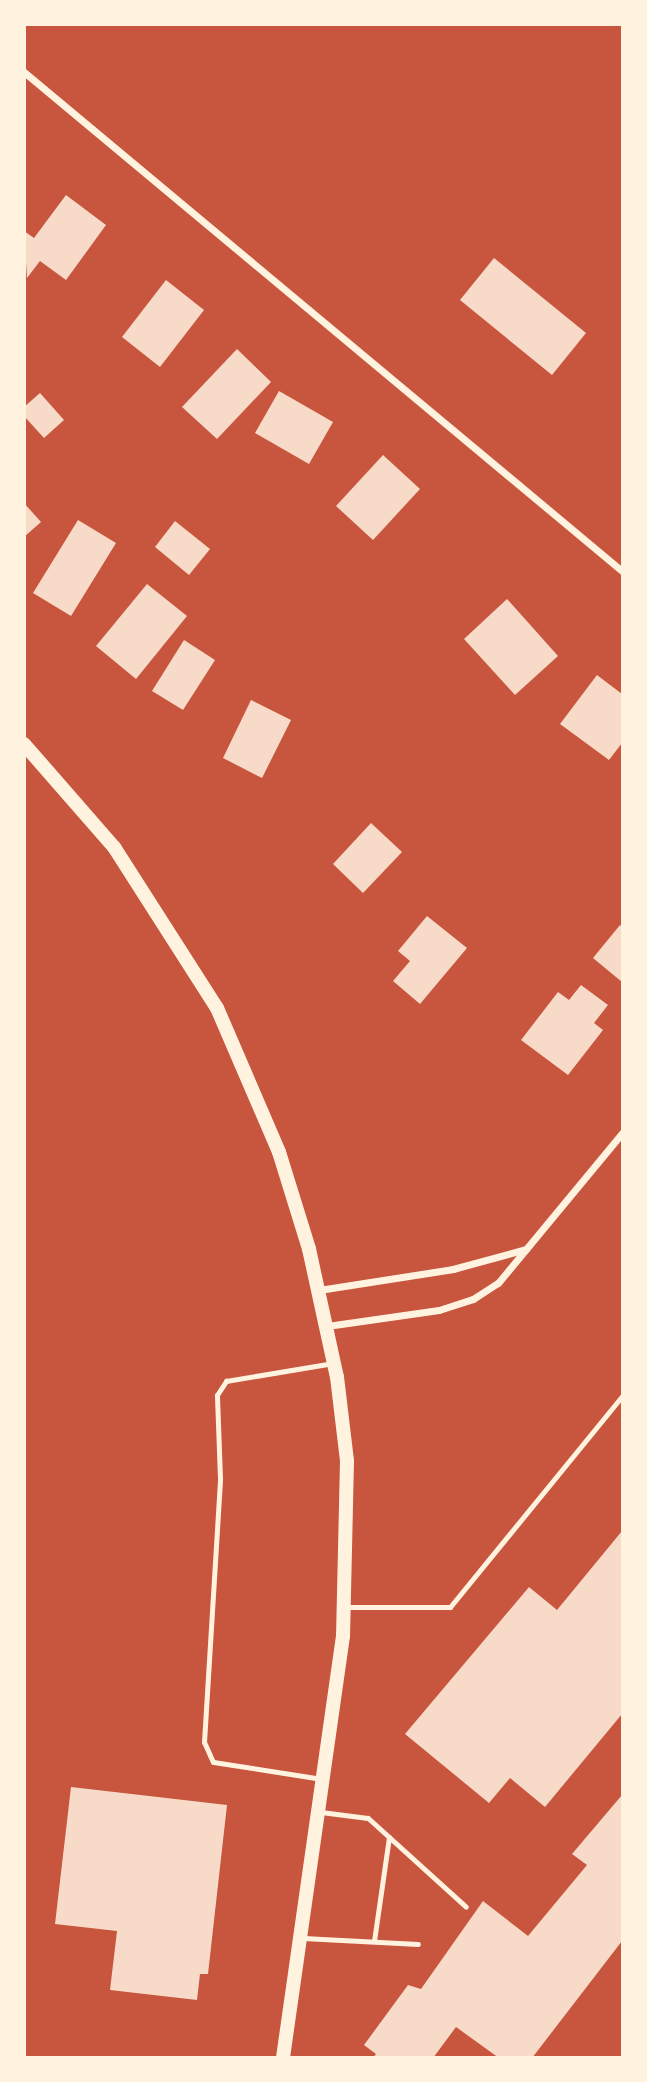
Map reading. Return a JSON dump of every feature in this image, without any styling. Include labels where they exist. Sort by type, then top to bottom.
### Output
[{"type":"main road","points":[[24,744],[114,847],[217,1008],[279,1152],[327,1326],[346,1461],[344,1607],[283,2057]]},
{"type":"street","points":[[24,72],[622,570]]},
{"type":"street","points":[[327,1326],[439,1310],[473,1299],[498,1283],[530,1248],[622,1133]]},
{"type":"street","points":[[319,1290],[453,1269],[530,1248]]},
{"type":"lane","points":[[322,1779],[213,1762],[204,1742],[220,1478],[217,1395],[226,1381],[334,1362]]},
{"type":"lane","points":[[344,1607],[450,1607],[622,1396]]},
{"type":"lane","points":[[318,1812],[368,1818],[466,1907]]},
{"type":"lane","points":[[374,1941],[389,1837]]},
{"type":"lane","points":[[300,1938],[418,1944]]},
{"type":"building","points":[[66,195],[106,225],[66,280],[40,261],[27,278],[24,231],[34,238]]},
{"type":"building","points":[[494,258],[586,333],[552,375],[460,300]]},
{"type":"building","points":[[166,280],[204,310],[160,367],[122,337]]},
{"type":"building","points":[[237,349],[271,382],[217,439],[182,407]]},
{"type":"building","points":[[279,391],[333,422],[309,464],[255,433]]},
{"type":"building","points":[[40,393],[64,420],[44,438],[24,416],[24,407]]},
{"type":"building","points":[[383,455],[420,489],[373,540],[336,506]]},
{"type":"building","points":[[24,503],[41,522],[24,537]]},
{"type":"building","points":[[78,520],[116,543],[71,616],[33,593]]},
{"type":"building","points":[[175,521],[210,549],[189,575],[155,547]]},
{"type":"building","points":[[147,584],[187,616],[136,679],[96,646]]},
{"type":"building","points":[[507,599],[558,656],[515,695],[464,639]]},
{"type":"building","points":[[184,640],[215,660],[183,710],[152,691]]},
{"type":"building","points":[[597,675],[622,694],[622,743],[609,760],[560,724]]},
{"type":"building","points":[[251,700],[291,720],[262,778],[223,758]]},
{"type":"building","points":[[371,823],[402,852],[363,893],[333,864]]},
{"type":"building","points":[[427,916],[467,948],[420,1004],[393,981],[410,961],[398,951]]},
{"type":"building","points":[[620,925],[622,927],[622,982],[593,958]]},
{"type":"building","points":[[581,985],[608,1005],[594,1023],[603,1030],[568,1075],[521,1040],[558,992],[569,1000]]},
{"type":"building","points":[[622,1531],[622,1714],[545,1807],[510,1778],[489,1803],[405,1734],[529,1587],[557,1610]]},
{"type":"building","points":[[71,1787],[227,1805],[208,1974],[200,1974],[197,2000],[110,1990],[117,1931],[55,1924]]},
{"type":"building","points":[[622,1795],[622,1941],[532,2058],[499,2058],[456,2027],[433,2058],[373,2058],[376,2054],[364,2045],[408,1985],[421,1989],[483,1901],[528,1936],[587,1865],[572,1854]]}]
